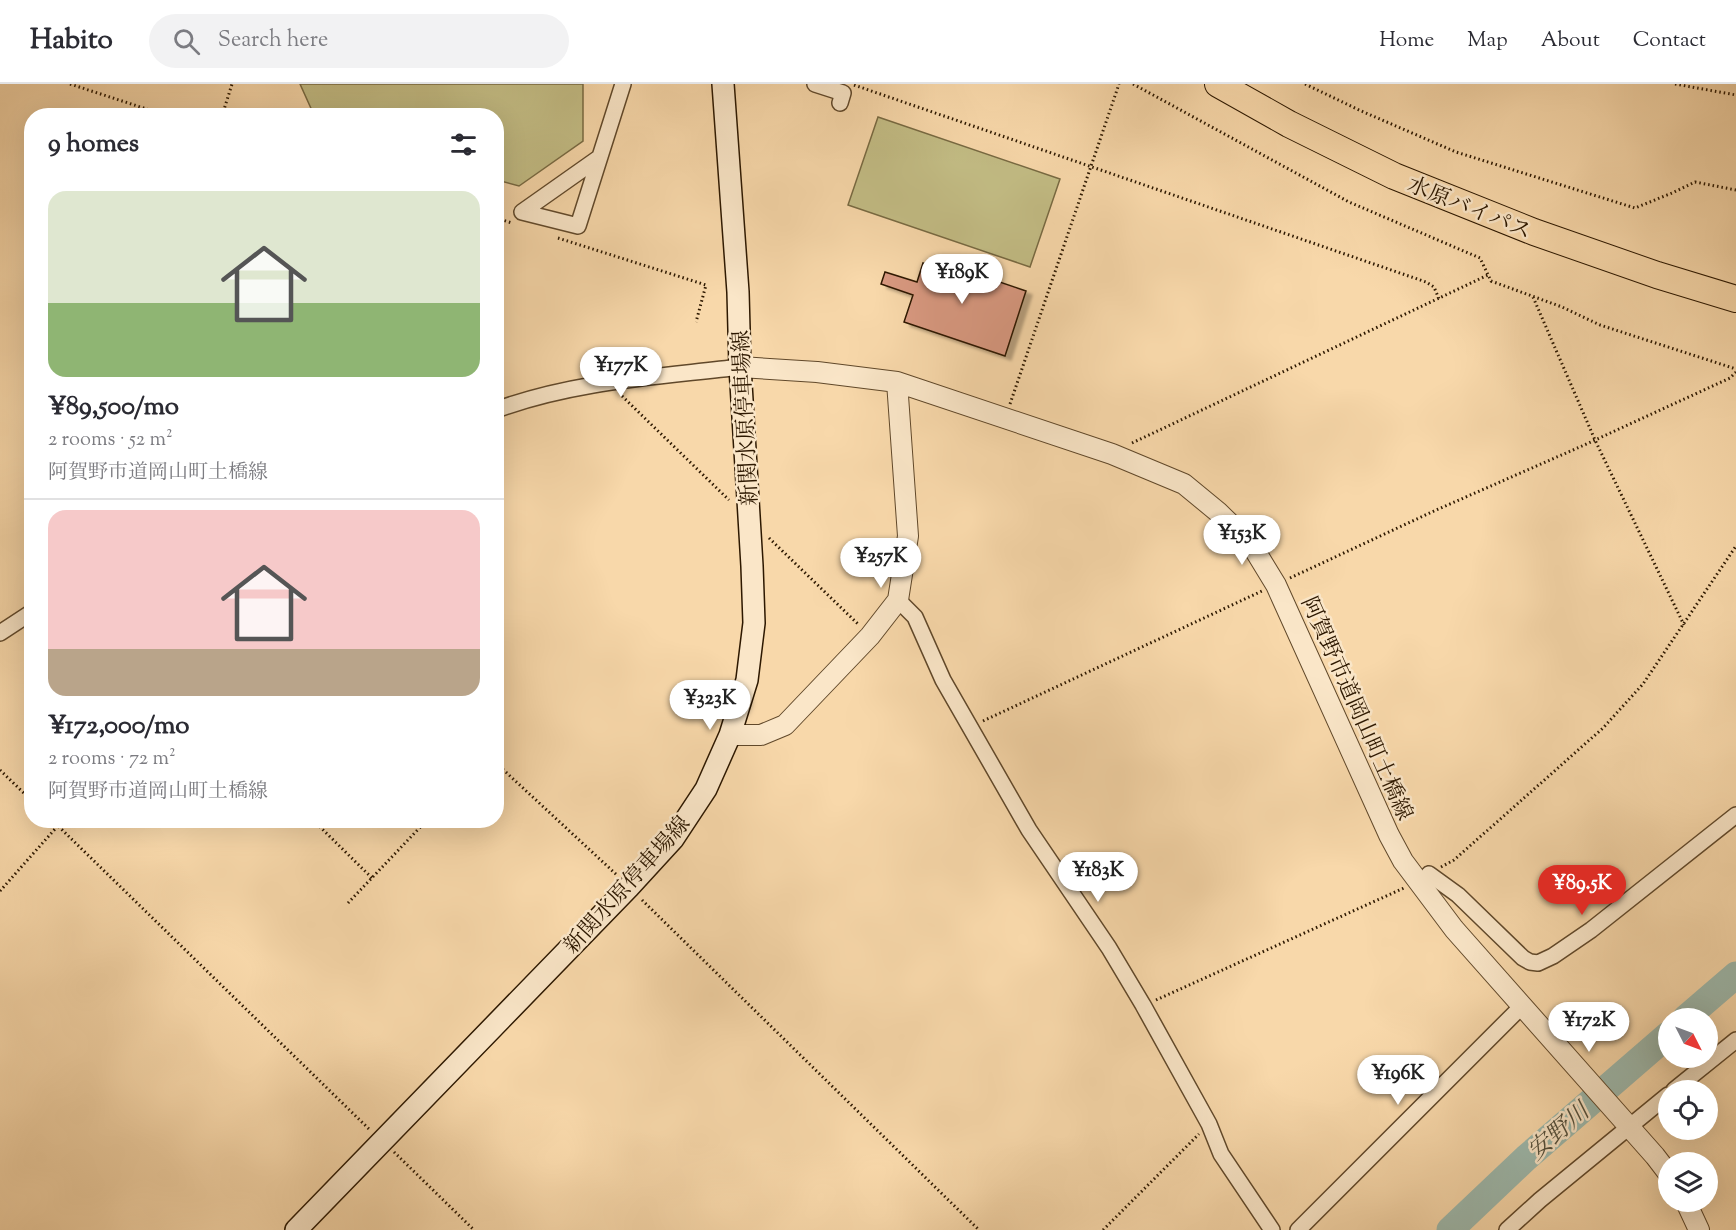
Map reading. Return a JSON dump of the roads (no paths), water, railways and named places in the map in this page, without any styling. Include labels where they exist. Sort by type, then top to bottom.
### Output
[{"type":"highway","name":"水原バイパス","points":[[1218,84],[1289,124],[1394,176],[1534,232],[1736,299]]},
{"type":"main road","name":"新関水原停車場線","points":[[296,1230],[673,838],[706,789],[730,735],[747,680],[754,623],[738,292],[723,84]]},
{"type":"street","points":[[600,157],[522,212],[578,226],[600,157],[623,84]]},
{"type":"street","points":[[815,84],[843,93],[840,103]]},
{"type":"street","points":[[504,407],[526,399],[608,382],[740,368]]},
{"type":"street","name":"阿賀野市道岡山町土橋線","points":[[740,368],[817,372],[897,381],[1112,454],[1184,484],[1218,512],[1251,544],[1276,585],[1389,835],[1403,861],[1424,878],[1454,929],[1658,1160]]},
{"type":"street","points":[[730,735],[761,735],[786,725],[870,636],[898,600],[908,536],[897,381]]},
{"type":"street","points":[[898,600],[915,617],[943,680],[1029,830],[1109,948],[1209,1124],[1221,1155],[1272,1230]]},
{"type":"street","points":[[0,633],[24,617]]},
{"type":"street","points":[[1424,878],[1458,895],[1523,958],[1538,963],[1553,956],[1591,930],[1736,815]]},
{"type":"street","points":[[1298,1230],[1529,1013]]},
{"type":"street","points":[[1686,1080],[1736,1040]]},
{"type":"street","points":[[1507,1230],[1622,1119],[1658,1100]]},
{"type":"street","points":[[1691,1212],[1699,1230]]},
{"type":"waterway","name":"安野川","points":[[1698,1008],[1736,975]]},
{"type":"waterway","name":"安野川","points":[[1450,1230],[1526,1158],[1658,1044]]}]
